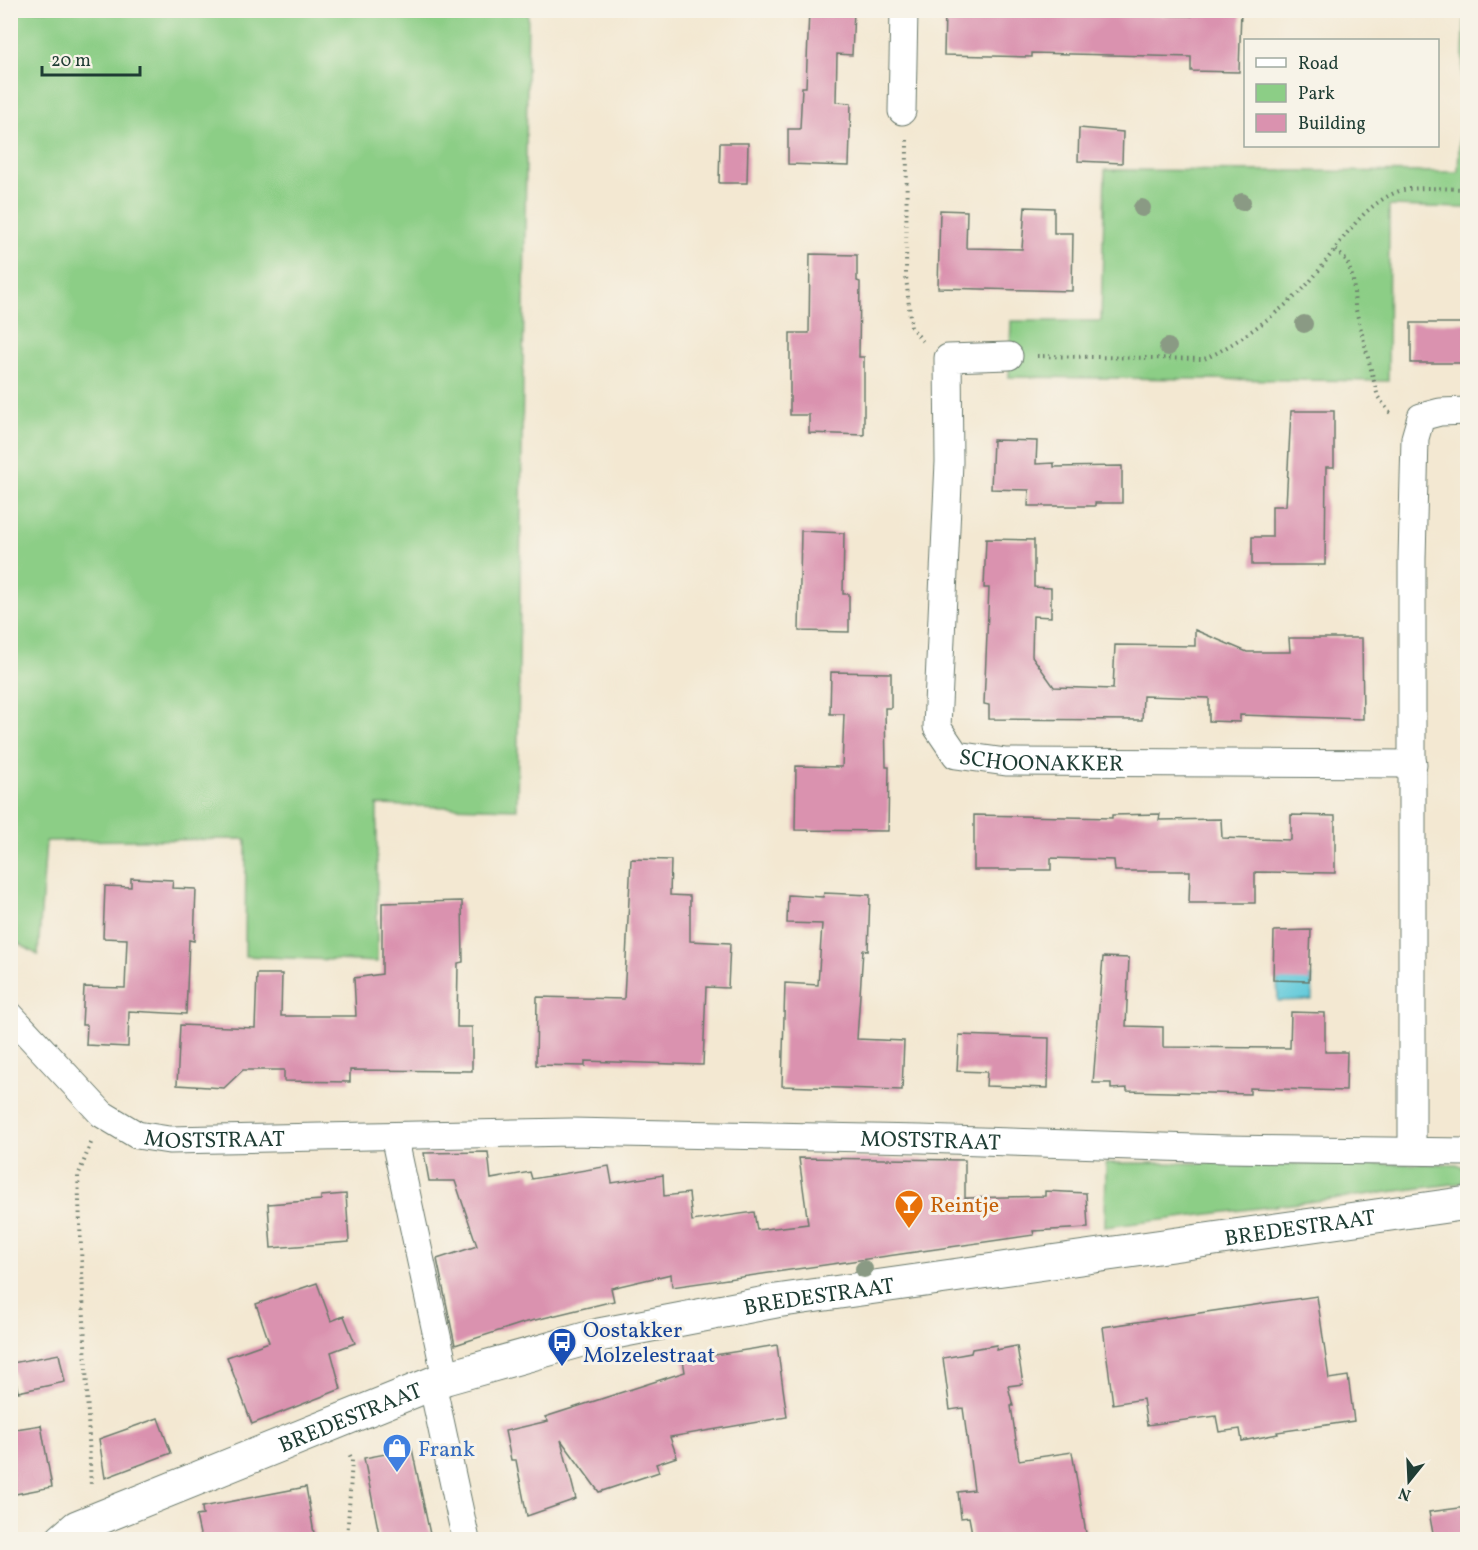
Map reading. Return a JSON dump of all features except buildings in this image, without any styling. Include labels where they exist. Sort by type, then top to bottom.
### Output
[{"type":"street","points":[[902,111],[904,10]]},
{"type":"street","points":[[948,358],[1010,356]]},
{"type":"street","name":"SCHOONAKKER","points":[[948,358],[949,473],[937,727],[956,755],[1006,762],[1413,764]]},
{"type":"street","points":[[1412,1150],[1412,560],[1415,438],[1421,417],[1440,412],[1467,411]]},
{"type":"street","name":"MOSTSTRAAT","points":[[10,1015],[102,1114],[137,1135],[169,1140],[582,1132],[921,1139],[1225,1149],[1467,1152]]},
{"type":"street","points":[[394,1136],[466,1539]]},
{"type":"street","name":"BREDESTRAAT","points":[[62,1539],[77,1527],[439,1380],[599,1335],[776,1301],[1467,1203]]},
{"type":"path","points":[[902,111],[907,120],[906,276],[910,327],[919,340],[948,358]]},
{"type":"path","points":[[1010,356],[1204,359],[1225,351],[1303,289],[1336,250],[1352,225],[1374,206],[1400,191],[1467,189]]},
{"type":"path","points":[[1336,250],[1347,261],[1353,279],[1355,306],[1378,397],[1415,438]]},
{"type":"path","points":[[93,1521],[78,1176],[102,1114]]},
{"type":"path","points":[[336,1422],[352,1460],[347,1539]]},
{"type":"green space","points":[[11,10],[528,11],[517,809],[377,805],[377,962],[245,956],[246,839],[46,841],[38,955],[11,939]]},
{"type":"green space","points":[[1465,11],[1467,11],[1467,208],[1389,206],[1388,381],[1009,377],[1011,321],[1101,321],[1105,170],[1458,172]]},
{"type":"green space","points":[[1106,1163],[1457,1164],[1464,1168],[1465,1176],[1461,1183],[1105,1227]]},
{"type":"water","points":[[1277,977],[1312,977],[1312,1000],[1278,1001]]},
{"type":"place","name":"Reintje","points":[[909,1230]]},
{"type":"place","name":"Oostakker Molzelestraat","points":[[562,1368]]},
{"type":"place","name":"Frank","points":[[397,1474]]}]
